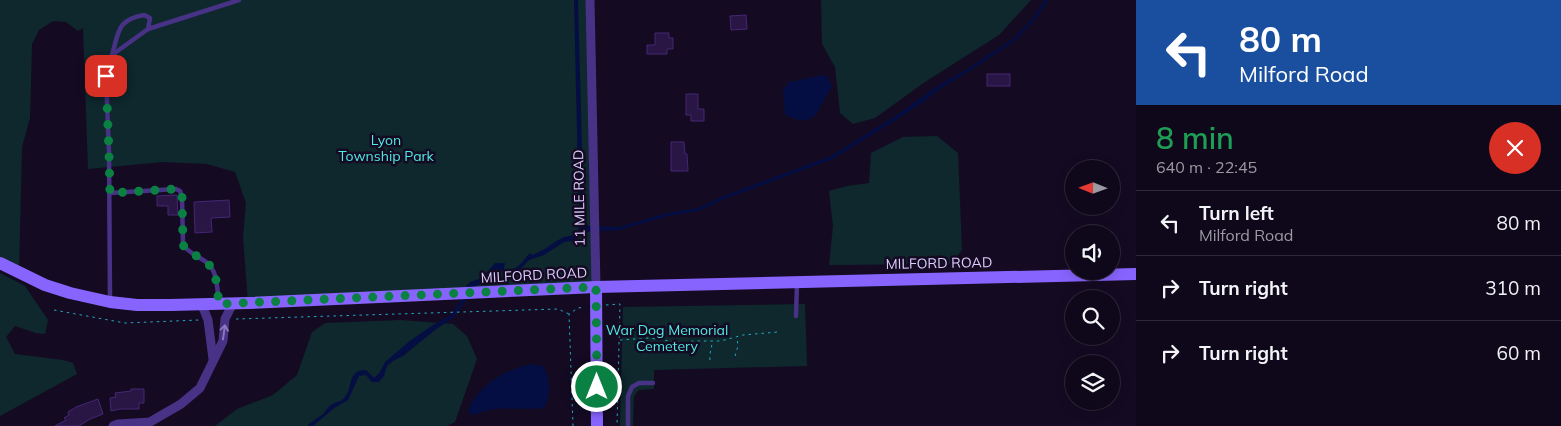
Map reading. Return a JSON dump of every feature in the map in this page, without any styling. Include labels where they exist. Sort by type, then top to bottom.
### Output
[{"type":"street","name":"11 MILE ROAD","points":[[590,0],[596,287],[596,426]]},
{"type":"street","name":"MILFORD ROAD","points":[[0,263],[45,285],[70,293],[110,302],[137,305],[219,304],[596,287],[1136,274]]},
{"type":"street","points":[[113,426],[150,422],[181,404],[200,388],[223,340],[226,319],[233,303]]},
{"type":"street","points":[[202,304],[208,320],[214,360]]},
{"type":"lane","points":[[112,55],[148,29],[239,0]]},
{"type":"lane","points":[[110,302],[110,193],[106,76],[121,27],[131,17],[144,15],[150,18],[148,29]]},
{"type":"lane","points":[[110,193],[176,189],[180,191],[182,197],[183,245],[192,254],[208,263],[216,280],[219,304]]},
{"type":"lane","points":[[796,316],[797,282]]},
{"type":"lane","points":[[628,426],[628,396],[632,387],[639,383],[653,383]]},
{"type":"path","points":[[226,319],[558,309],[569,314]]},
{"type":"path","points":[[54,310],[125,323],[208,320]]},
{"type":"path","points":[[620,340],[649,338],[683,343],[721,341],[743,335],[778,332]]},
{"type":"path","points":[[734,356],[738,346],[736,337]]},
{"type":"path","points":[[710,360],[709,352],[712,348],[712,341]]},
{"type":"green space","name":"Lyon Township Park","points":[[0,0],[590,0],[596,287],[248,303],[243,236],[246,203],[235,172],[207,164],[163,162],[88,169],[83,28],[78,31],[66,22],[53,21],[39,30],[32,44],[30,118],[22,147],[19,273],[0,263]]},
{"type":"green space","points":[[821,0],[1031,0],[999,35],[925,82],[875,118],[853,124],[840,113],[835,67],[822,44]]},
{"type":"green space","points":[[937,136],[958,153],[962,250],[951,264],[829,265],[833,226],[829,191],[869,183],[871,153],[903,137]]},
{"type":"green space","points":[[0,273],[25,286],[48,320],[45,334],[15,326],[6,337],[15,354],[73,363],[77,374],[0,416]]},
{"type":"green space","name":"War Dog Memorial Cemetery","points":[[805,304],[807,366],[654,370],[654,389],[639,390],[634,396],[633,426],[620,426],[623,307]]},
{"type":"green space","points":[[400,320],[453,324],[467,336],[477,359],[455,422],[447,426],[215,426],[237,409],[273,395],[297,375],[312,332],[325,323]]},
{"type":"shaded area","points":[[574,0],[578,0],[584,223],[589,226],[619,227],[667,213],[698,208],[721,197],[831,156],[1014,38],[1032,19],[1045,0],[1049,0],[1034,21],[1016,40],[941,88],[899,118],[833,159],[722,200],[699,211],[668,216],[620,230],[587,232],[573,241],[564,242],[544,255],[529,260],[515,273],[507,273],[497,269],[485,282],[471,288],[465,302],[454,317],[387,366],[384,376],[379,382],[372,382],[366,375],[359,376],[348,400],[333,409],[313,426],[307,426],[323,414],[328,407],[344,398],[356,373],[366,370],[374,378],[380,372],[385,362],[411,340],[452,314],[461,300],[467,285],[482,278],[495,263],[505,263],[504,269],[513,269],[530,253],[532,255],[562,238],[578,232]]},
{"type":"shaded area","points":[[827,75],[832,87],[811,119],[796,119],[785,115],[783,90],[789,82]]},
{"type":"shaded area","points":[[531,364],[543,366],[548,375],[549,392],[544,408],[499,409],[474,415],[468,412],[470,405],[477,395],[488,384],[508,372]]},
{"type":"building","points":[[746,15],[747,29],[731,30],[730,16]]},
{"type":"building","points":[[655,33],[669,33],[669,38],[673,38],[673,49],[667,49],[667,54],[647,54],[647,45],[655,45]]},
{"type":"building","points":[[987,74],[1010,74],[1010,86],[987,86]]},
{"type":"building","points":[[686,94],[698,94],[698,109],[704,109],[704,121],[691,121],[691,115],[686,115]]},
{"type":"building","points":[[671,142],[684,142],[688,171],[671,171]]},
{"type":"building","points":[[177,195],[178,215],[168,215],[168,206],[157,206],[157,196]]},
{"type":"building","points":[[229,200],[230,217],[211,218],[212,232],[195,233],[194,202]]},
{"type":"building","points":[[131,389],[144,389],[144,403],[139,403],[139,409],[111,411],[110,398],[116,397],[115,393],[131,391]]},
{"type":"building","points":[[98,399],[103,414],[79,426],[55,426],[66,420],[64,418],[69,415],[68,412]]},
{"type":"route","points":[[106,76],[110,193],[176,189],[180,191],[182,197],[183,245],[186,250],[208,263],[216,280],[219,304],[596,287],[597,387]]}]
